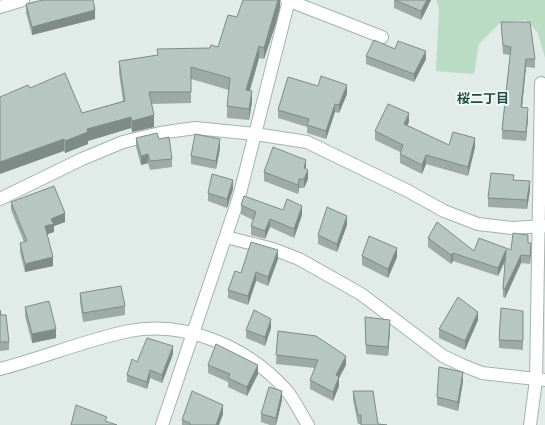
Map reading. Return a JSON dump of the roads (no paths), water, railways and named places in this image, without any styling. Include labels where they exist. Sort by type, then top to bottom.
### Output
[{"type":"street","points":[[0,7],[23,0]]},
{"type":"street","points":[[162,425],[194,334],[239,197],[288,0],[382,37]]},
{"type":"street","points":[[530,425],[540,380],[542,226],[541,83]]},
{"type":"street","points":[[0,199],[82,159],[123,142],[160,133],[195,128],[255,134],[307,142],[408,191],[444,211],[478,224],[512,228],[542,226]]},
{"type":"street","points":[[226,237],[273,249],[299,259],[361,294],[443,356],[462,366],[482,373],[540,380]]},
{"type":"street","points":[[0,369],[128,331],[163,329],[194,334],[212,340],[252,360],[272,376],[288,393],[308,425]]},
{"type":"district","name":"桜二丁目","points":[[483,98]]}]
